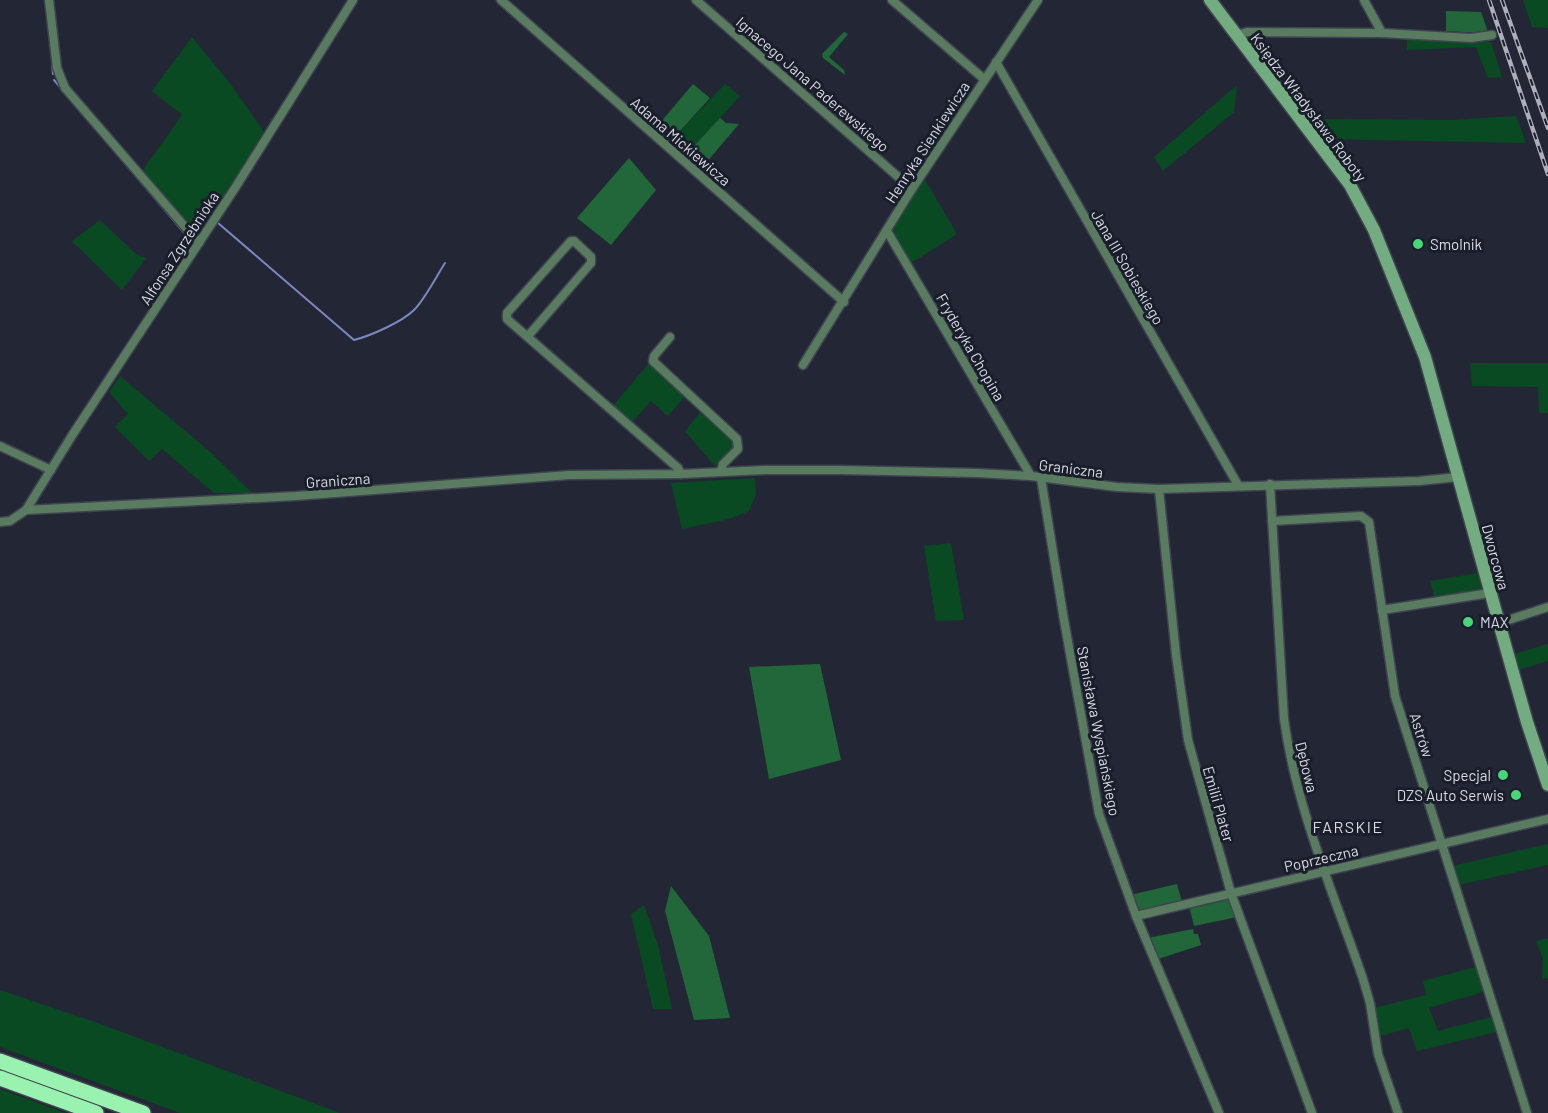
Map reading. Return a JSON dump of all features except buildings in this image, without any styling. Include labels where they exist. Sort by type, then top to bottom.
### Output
[{"type":"highway","points":[[0,1061],[143,1113]]},
{"type":"highway","points":[[0,1078],[96,1113]]},
{"type":"main road","name":"Księdza Władysława Roboty","points":[[1210,0],[1350,185],[1374,230],[1425,357],[1458,475]]},
{"type":"main road","name":"Dworcowa","points":[[1458,475],[1527,722],[1548,785]]},
{"type":"street","points":[[49,0],[56,61],[62,82],[199,243]]},
{"type":"street","name":"Alfonsa Zgrzebnioka","points":[[26,510],[353,0]]},
{"type":"street","name":"Adama Mickiewicza","points":[[501,0],[844,302]]},
{"type":"street","name":"Ignacego Jana Paderewskiego","points":[[696,0],[912,189]]},
{"type":"street","points":[[892,0],[984,78]]},
{"type":"street","name":"Henryka Sienkiewicza","points":[[803,365],[912,189],[1038,0]]},
{"type":"street","points":[[1365,0],[1382,33]]},
{"type":"street","points":[[1237,35],[1247,32],[1382,33],[1471,38],[1492,35]]},
{"type":"street","name":"Jana III Sobieskiego","points":[[996,62],[1238,485]]},
{"type":"street","name":"Fryderyka Chopina","points":[[887,231],[1031,476]]},
{"type":"street","points":[[528,336],[591,263],[591,257],[574,241],[571,241],[507,313],[507,319],[678,468],[681,474]]},
{"type":"street","points":[[670,337],[654,356],[653,361],[737,439],[738,449],[723,464],[721,471]]},
{"type":"street","points":[[0,446],[51,470]]},
{"type":"street","name":"Graniczna","points":[[0,522],[10,521],[26,510],[296,496],[569,475],[841,470],[1031,476],[1117,487],[1159,489],[1419,481],[1458,475]]},
{"type":"street","name":"Stanisława Wyspiańskiego","points":[[1041,478],[1099,814],[1136,916],[1219,1113]]},
{"type":"street","name":"Dębowa","points":[[1270,484],[1284,719],[1288,748],[1296,783],[1364,979],[1378,1054],[1398,1113]]},
{"type":"street","name":"Emilii Plater","points":[[1159,489],[1185,723],[1194,764],[1231,893],[1312,1113]]},
{"type":"street","name":"Astrów","points":[[1272,521],[1361,516],[1369,522],[1395,696],[1527,1113]]},
{"type":"street","points":[[1382,610],[1490,593]]},
{"type":"street","points":[[1499,623],[1548,607]]},
{"type":"street","name":"Poprzeczna","points":[[1136,916],[1548,819]]},
{"type":"green space","points":[[1523,0],[1548,0],[1548,28],[1532,27]]},
{"type":"green space","points":[[1446,11],[1481,12],[1487,29],[1484,33],[1446,31]]},
{"type":"green space","points":[[844,32],[848,34],[829,57],[844,70],[845,75],[823,58],[822,54]]},
{"type":"green space","points":[[192,37],[229,82],[264,132],[199,236],[141,173],[182,115],[152,91]]},
{"type":"green space","points":[[1407,39],[1491,42],[1502,77],[1488,78],[1476,47],[1407,50]]},
{"type":"green space","points":[[693,84],[710,98],[669,143],[654,130]]},
{"type":"green space","points":[[725,84],[740,96],[685,156],[669,143]]},
{"type":"green space","points":[[1237,85],[1234,112],[1163,171],[1154,157]]},
{"type":"green space","points":[[1516,116],[1526,143],[1323,139],[1310,119],[1453,120]]},
{"type":"green space","points":[[720,118],[726,123],[739,124],[700,170],[685,156]]},
{"type":"green space","points":[[629,158],[656,190],[611,245],[577,218]]},
{"type":"green space","points":[[924,178],[957,234],[911,263],[891,229]]},
{"type":"green space","points":[[100,220],[137,255],[146,258],[122,290],[72,241]]},
{"type":"green space","points":[[650,362],[686,395],[668,416],[651,401],[632,422],[613,406]]},
{"type":"green space","points":[[1470,363],[1548,363],[1548,413],[1539,413],[1538,387],[1472,386]]},
{"type":"green space","points":[[120,376],[208,450],[252,493],[214,493],[162,449],[149,461],[115,427],[128,414],[109,392]]},
{"type":"green space","points":[[703,409],[731,435],[735,447],[715,466],[685,431]]},
{"type":"green space","points":[[755,478],[756,494],[749,511],[729,519],[682,529],[671,483]]},
{"type":"green space","points":[[951,543],[964,620],[936,621],[924,546]]},
{"type":"green space","points":[[1478,573],[1482,591],[1435,600],[1430,581]]},
{"type":"green space","points":[[1548,644],[1548,661],[1518,670],[1514,654]]},
{"type":"green space","points":[[820,664],[841,760],[769,779],[749,667]]},
{"type":"green space","points":[[1548,844],[1548,865],[1458,885],[1452,866]]},
{"type":"green space","points":[[1177,884],[1182,902],[1137,914],[1130,895]]},
{"type":"green space","points":[[671,886],[709,936],[730,1018],[694,1020],[665,911]]},
{"type":"green space","points":[[1230,899],[1237,917],[1194,926],[1189,906]]},
{"type":"green space","points":[[644,905],[658,945],[672,1009],[653,1009],[631,914]]},
{"type":"green space","points":[[1193,929],[1194,934],[1198,934],[1201,945],[1155,960],[1148,938]]},
{"type":"green space","points":[[1548,938],[1548,978],[1542,979],[1543,958],[1536,941]]},
{"type":"green space","points":[[1476,967],[1486,991],[1429,1008],[1438,1031],[1491,1017],[1496,1032],[1417,1051],[1409,1028],[1380,1036],[1374,1008],[1426,995],[1423,981]]},
{"type":"green space","points":[[0,990],[95,1022],[340,1113],[180,1113],[0,1047]]},
{"type":"green space","points":[[0,1089],[65,1113],[0,1113]]},
{"type":"waterway","points":[[52,65],[53,74]]},
{"type":"waterway","points":[[54,80],[192,242]]},
{"type":"waterway","points":[[218,223],[354,340],[386,328],[409,315],[422,300],[445,263]]},
{"type":"railway","points":[[1489,0],[1548,174]]},
{"type":"railway","points":[[1502,0],[1548,128]]},
{"type":"place","name":"Smolnik","points":[[1418,244]]},
{"type":"place","name":"MAX","points":[[1468,622]]},
{"type":"place","name":"Specjal","points":[[1503,775]]},
{"type":"place","name":"DZS Auto Serwis","points":[[1516,795]]},
{"type":"district","name":"FARSKIE","points":[[1348,826]]}]
